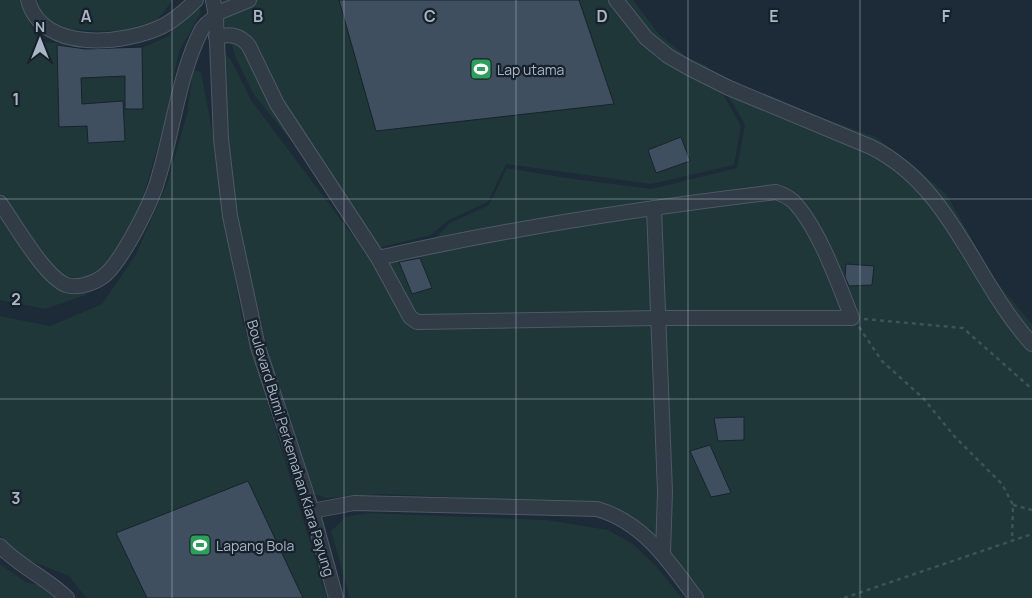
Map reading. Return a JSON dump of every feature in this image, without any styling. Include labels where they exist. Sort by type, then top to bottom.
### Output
[{"type":"street","points":[[28,0],[31,11],[46,28],[66,38],[88,40],[135,36],[162,26],[182,14],[196,0]]},
{"type":"street","name":"Boulevard Bumi Perkemahan Kiara Payung","points":[[213,0],[221,139],[230,216],[258,347],[312,511],[336,598]]},
{"type":"street","points":[[0,203],[48,273],[66,285],[77,287],[87,285],[105,274],[122,251],[147,209],[158,180],[186,71],[202,29],[215,16],[249,0]]},
{"type":"street","points":[[616,0],[646,38],[682,64],[729,88],[887,155],[906,170],[924,186],[943,210],[1014,322],[1032,344]]},
{"type":"street","points":[[216,37],[230,34],[244,39],[250,46],[277,104],[378,258],[410,317],[416,322],[659,318],[852,318],[832,268],[810,225],[793,201],[776,192],[654,208],[624,210],[492,234],[378,258]]},
{"type":"street","points":[[654,208],[665,492],[663,553]]},
{"type":"street","points":[[312,511],[354,503],[539,506],[597,509],[612,514],[644,534],[663,553],[696,598]]},
{"type":"street","points":[[0,546],[11,557],[57,588],[67,598]]},
{"type":"path","points":[[852,318],[963,328],[1032,389]]},
{"type":"path","points":[[852,318],[882,361],[923,398],[955,437],[1002,484],[1013,505],[1012,540]]},
{"type":"path","points":[[1013,505],[1032,510]]},
{"type":"path","points":[[844,598],[1032,534]]},
{"type":"green space","points":[[0,0],[19,0],[39,42],[139,49],[169,36],[192,0],[196,0],[201,12],[179,52],[164,125],[141,204],[115,252],[86,295],[45,309],[0,300]]},
{"type":"green space","points":[[38,0],[173,0],[159,18],[149,26],[139,29],[98,31],[47,26],[40,15]]},
{"type":"green space","points":[[217,0],[633,0],[659,34],[687,57],[707,66],[741,126],[734,165],[651,184],[506,164],[488,202],[447,221],[431,235],[378,248],[254,95],[236,58]]},
{"type":"green space","points":[[222,50],[231,60],[251,100],[368,256],[433,240],[450,223],[489,205],[507,168],[651,189],[737,168],[745,125],[714,72],[754,93],[876,137],[920,171],[947,195],[994,279],[1032,324],[1032,598],[703,598],[675,557],[658,539],[560,502],[382,494],[325,498],[312,493],[271,366],[234,203],[216,52]]},
{"type":"green space","points":[[193,70],[201,72],[212,130],[224,219],[243,323],[327,598],[86,598],[69,576],[18,556],[0,535],[0,316],[50,326],[102,304],[135,256],[167,184],[187,114]]},
{"type":"green space","points":[[367,513],[547,520],[608,530],[633,544],[657,567],[682,598],[350,598],[331,531],[346,517]]},
{"type":"green space","points":[[0,564],[26,582],[49,587],[61,598],[0,598]]},
{"type":"building","name":"Lap utama","points":[[339,0],[579,0],[614,104],[376,131]]},
{"type":"building","points":[[57,45],[86,49],[142,47],[143,109],[125,109],[125,76],[81,78],[82,104],[123,101],[125,141],[88,143],[87,126],[59,127]]},
{"type":"building","points":[[681,137],[690,161],[656,173],[648,150]]},
{"type":"building","points":[[420,258],[432,288],[412,294],[399,262]]},
{"type":"building","points":[[846,264],[874,266],[872,285],[849,286],[845,277]]},
{"type":"building","points":[[744,417],[744,440],[718,441],[714,418]]},
{"type":"building","points":[[710,445],[731,493],[711,497],[690,451]]},
{"type":"building","name":"Lapang Bola","points":[[248,481],[303,598],[147,598],[116,533]]},
{"type":"place","name":"Lap utama","points":[[481,69]]},
{"type":"place","name":"Lapang Bola","points":[[200,545]]}]
